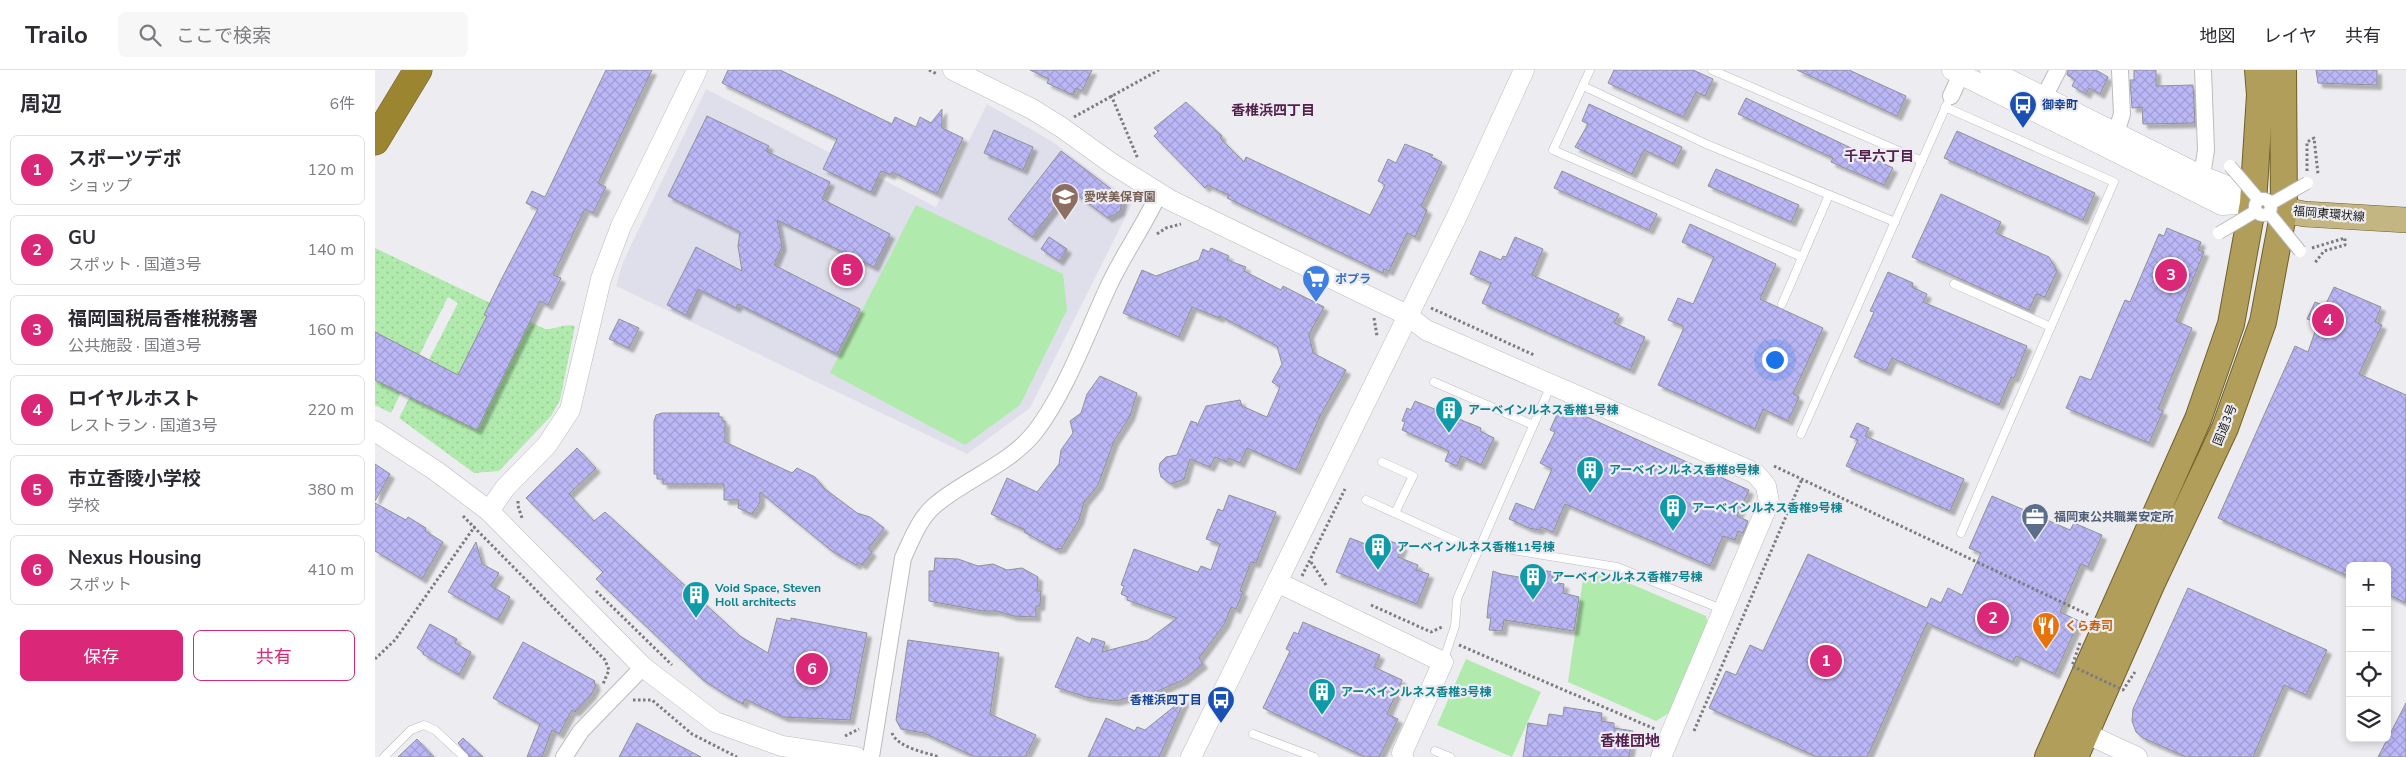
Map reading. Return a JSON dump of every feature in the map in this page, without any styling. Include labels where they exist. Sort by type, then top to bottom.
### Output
[{"type":"highway","points":[[375,141],[418,70]]},
{"type":"highway","name":"国道3号","points":[[2075,757],[2151,585],[2225,428],[2263,322],[2265,207],[2258,70]]},
{"type":"highway","name":"国道3号","points":[[2048,757],[2198,419],[2231,324],[2265,207],[2283,70]]},
{"type":"main road","name":"福岡東環状線","points":[[2265,207],[2324,216],[2406,220]]},
{"type":"street","points":[[489,511],[505,488],[547,445],[570,410],[601,279],[621,226],[697,70]]},
{"type":"street","points":[[1191,757],[1458,214],[1524,70]]},
{"type":"street","points":[[1989,70],[2202,176],[2230,187],[2265,207]]},
{"type":"street","points":[[2045,97],[2058,70]]},
{"type":"street","points":[[2116,133],[2123,114],[2120,70]]},
{"type":"street","points":[[2202,176],[2206,150],[2203,70]]},
{"type":"street","points":[[1948,102],[1959,71],[2221,205],[2265,207]]},
{"type":"street","points":[[946,72],[1032,109],[1154,190],[1407,315],[1426,330],[1755,473],[1766,486],[1769,502],[1661,757]]},
{"type":"street","points":[[2230,166],[2299,251]]},
{"type":"street","points":[[2219,233],[2307,183]]},
{"type":"street","points":[[871,757],[903,558],[915,532],[933,507],[1014,452],[1034,433],[1053,405],[1135,233],[1147,220],[1154,190]]},
{"type":"street","points":[[375,431],[436,471],[489,511],[643,667],[715,722],[782,746],[856,757]]},
{"type":"street","points":[[1277,582],[1443,662],[1408,738],[1403,757]]},
{"type":"street","points":[[564,757],[581,730],[643,667]]},
{"type":"street","points":[[2085,733],[2137,757]]},
{"type":"lane","points":[[1590,70],[1553,150],[1802,257]]},
{"type":"lane","points":[[1712,70],[1921,161]]},
{"type":"lane","points":[[1583,86],[1706,144],[1895,222]]},
{"type":"lane","points":[[1801,434],[1948,102],[2114,182],[1961,533]]},
{"type":"lane","points":[[1782,304],[1829,195]]},
{"type":"lane","points":[[1954,284],[2051,327]]},
{"type":"lane","points":[[1434,382],[1533,425]]},
{"type":"lane","points":[[1443,662],[1455,626],[1457,599],[1551,385]]},
{"type":"lane","points":[[1382,462],[1413,476],[1395,513]]},
{"type":"lane","points":[[1366,500],[1479,548],[1617,567],[1724,610]]},
{"type":"lane","points":[[384,757],[411,730],[424,725],[435,730],[464,757]]},
{"type":"lane","points":[[1253,734],[1313,757]]},
{"type":"lane","points":[[1435,751],[1450,757]]},
{"type":"path","points":[[929,70],[946,72]]},
{"type":"path","points":[[1154,190],[1111,95],[1159,70]]},
{"type":"path","points":[[2307,183],[2307,142],[2314,138],[2318,175]]},
{"type":"path","points":[[1150,239],[1166,228],[1188,224]]},
{"type":"path","points":[[2299,251],[2345,238],[2345,245],[2324,250],[2314,264]]},
{"type":"path","points":[[1362,601],[1688,744],[1802,479]]},
{"type":"path","points":[[1327,586],[1311,562],[1349,481]]},
{"type":"path","points":[[519,499],[517,506],[523,521]]},
{"type":"path","points":[[375,659],[395,640],[474,527],[489,511]]},
{"type":"path","points":[[461,513],[605,660],[609,670],[601,689]]},
{"type":"path","points":[[593,588],[677,670]]},
{"type":"path","points":[[1431,632],[1444,626],[1445,619]]},
{"type":"path","points":[[2080,643],[2072,666],[2123,690],[2135,672]]},
{"type":"path","points":[[629,700],[652,700],[692,734],[737,757]]},
{"type":"path","points":[[837,740],[855,733],[864,724]]},
{"type":"path","points":[[890,729],[894,738],[905,745],[939,757]]},
{"type":"shaded area","points":[[706,89],[936,207],[987,104],[1053,142],[1133,202],[1030,408],[967,454],[616,286],[623,262]]},
{"type":"green space","points":[[916,205],[1063,274],[1067,310],[1020,405],[965,445],[830,373]]},
{"type":"green space","points":[[375,248],[545,329],[567,325],[575,326],[560,400],[551,416],[499,471],[474,473],[399,418],[458,303],[448,297],[391,413],[375,405]]},
{"type":"green space","points":[[1584,572],[1617,578],[1706,616],[1708,627],[1669,713],[1656,721],[1568,682]]},
{"type":"green space","points":[[1466,659],[1541,692],[1512,757],[1437,725]]},
{"type":"building","points":[[606,70],[652,70],[598,183],[606,187],[593,213],[585,209],[553,275],[561,278],[548,305],[540,301],[477,430],[375,380],[375,332],[458,375],[487,316],[484,315],[538,209],[526,203],[532,191],[545,197]]},
{"type":"building","points":[[728,70],[780,70],[892,124],[895,117],[916,127],[920,117],[931,123],[942,109],[942,128],[963,138],[937,194],[892,172],[891,175],[881,171],[871,192],[823,169],[837,139],[722,83]]},
{"type":"building","points":[[1030,70],[1092,70],[1082,91],[1076,88],[1073,95],[1047,83],[1049,79]]},
{"type":"building","points":[[1614,70],[1693,70],[1713,79],[1705,96],[1696,92],[1683,117],[1608,83]]},
{"type":"building","points":[[1797,70],[1849,70],[1906,96],[1897,116]]},
{"type":"building","points":[[2068,70],[2096,70],[2108,77],[2100,94],[2089,88],[2086,94],[2072,86],[2075,80],[2067,75]]},
{"type":"building","points":[[2134,70],[2156,70],[2156,86],[2193,85],[2195,123],[2143,124],[2142,107],[2132,108],[2130,80],[2134,80]]},
{"type":"building","points":[[2316,70],[2377,70],[2377,85],[2318,83]]},
{"type":"building","points":[[1746,98],[1893,168],[1884,185],[1831,162],[1833,158],[1738,114]]},
{"type":"building","points":[[1186,102],[1222,136],[1220,138],[1244,162],[1246,157],[1370,215],[1385,185],[1378,181],[1388,159],[1396,163],[1405,144],[1433,155],[1431,157],[1442,162],[1421,206],[1427,210],[1415,237],[1407,233],[1389,271],[1384,269],[1383,273],[1227,198],[1229,195],[1207,185],[1205,188],[1154,136],[1158,132],[1154,128]]},
{"type":"building","points":[[1589,104],[1682,147],[1674,164],[1644,150],[1632,174],[1575,147],[1588,124],[1582,121]]},
{"type":"building","points":[[707,116],[769,146],[766,151],[830,182],[822,199],[890,234],[874,267],[777,220],[782,246],[774,265],[860,309],[837,354],[738,304],[736,308],[698,289],[686,315],[667,305],[696,247],[742,271],[738,246],[740,232],[668,196]]},
{"type":"building","points":[[994,130],[1033,147],[1023,170],[984,153]]},
{"type":"building","points":[[1957,131],[2095,193],[2083,220],[1944,158]]},
{"type":"building","points":[[1061,151],[1123,198],[1120,211],[1108,218],[1069,189],[1032,237],[1008,219]]},
{"type":"building","points":[[1716,169],[1799,205],[1791,222],[1708,186]]},
{"type":"building","points":[[1562,171],[1657,214],[1649,230],[1554,188]]},
{"type":"building","points":[[1941,194],[2001,222],[1996,233],[2049,257],[2057,271],[2045,297],[2036,294],[2029,310],[1912,257]]},
{"type":"building","points":[[1690,224],[1776,264],[1760,299],[1823,328],[1793,394],[1799,397],[1788,421],[1763,409],[1755,429],[1658,385],[1683,330],[1683,326],[1668,320],[1678,298],[1693,304],[1714,257],[1682,242]]},
{"type":"building","points":[[2167,228],[2201,242],[2198,250],[2204,252],[2176,321],[2192,328],[2158,409],[2163,411],[2149,443],[2066,408],[2080,376],[2091,380],[2125,300],[2130,302],[2159,234],[2164,236]]},
{"type":"building","points":[[1049,237],[1067,249],[1059,261],[1041,249]]},
{"type":"building","points":[[1515,237],[1543,249],[1532,275],[1619,314],[1614,323],[1645,337],[1630,370],[1482,303],[1491,283],[1470,274],[1480,251],[1501,260],[1503,256],[1506,257]]},
{"type":"building","points":[[1211,248],[1229,256],[1227,260],[1246,267],[1244,271],[1281,290],[1283,286],[1324,307],[1309,334],[1313,353],[1346,370],[1321,414],[1296,470],[1247,448],[1240,463],[1229,458],[1227,462],[1215,457],[1210,467],[1190,459],[1184,479],[1171,484],[1161,477],[1160,463],[1166,457],[1177,455],[1191,421],[1197,423],[1197,426],[1206,406],[1240,400],[1242,406],[1267,417],[1280,387],[1272,382],[1282,364],[1277,346],[1220,316],[1219,318],[1192,307],[1179,337],[1123,313],[1142,270],[1156,276],[1199,260],[1203,249],[1209,252]]},
{"type":"building","points":[[1888,272],[1913,283],[1912,287],[1927,294],[1923,302],[2027,346],[2014,378],[2011,377],[1999,405],[1892,358],[1886,371],[1854,357],[1874,312],[1870,311]]},
{"type":"building","points":[[2334,287],[2381,307],[2375,322],[2382,325],[2359,374],[2406,395],[2406,603],[2391,596],[2391,562],[2346,562],[2346,575],[2218,518],[2295,346],[2308,352],[2318,323],[2307,319],[2315,302],[2325,306]]},
{"type":"building","points":[[619,319],[639,328],[629,348],[609,339]]},
{"type":"building","points":[[1100,376],[1137,393],[1130,416],[1114,441],[1098,485],[1084,502],[1079,520],[1061,549],[1058,548],[1057,550],[1024,532],[1025,530],[991,514],[1007,478],[1037,492],[1059,464],[1061,450],[1073,433],[1070,421],[1081,413],[1087,394]]},
{"type":"building","name":"アーベインルネス香椎1号棟","points":[[1415,401],[1481,428],[1480,431],[1494,438],[1481,465],[1461,456],[1457,466],[1445,461],[1449,451],[1402,430],[1405,422],[1402,421],[1407,408],[1411,410]]},
{"type":"building","points":[[1565,407],[1749,490],[1737,516],[1748,521],[1743,533],[1738,531],[1735,540],[1723,536],[1710,566],[1565,504],[1553,532],[1541,527],[1539,530],[1529,528],[1509,519],[1516,503],[1534,510],[1552,469],[1540,463],[1555,432],[1550,430],[1558,412],[1562,413]]},
{"type":"building","points":[[662,413],[719,413],[722,421],[725,421],[725,442],[792,473],[797,468],[815,477],[825,489],[857,513],[870,517],[884,528],[868,549],[872,552],[862,565],[858,562],[856,565],[832,551],[760,492],[760,503],[752,514],[738,508],[739,500],[724,500],[724,484],[663,484],[663,479],[657,479],[657,474],[654,474],[654,421],[656,415]]},
{"type":"building","points":[[1857,423],[1869,428],[1865,436],[1964,479],[1950,511],[1846,466],[1858,440],[1850,437]]},
{"type":"building","points":[[577,448],[596,468],[569,494],[594,521],[605,512],[740,636],[768,653],[777,618],[791,621],[791,618],[867,633],[850,720],[783,717],[745,699],[743,704],[703,680],[596,579],[603,572],[526,498]]},
{"type":"building","points":[[375,464],[390,474],[375,501]]},
{"type":"building","points":[[1229,495],[1276,512],[1256,563],[1251,562],[1240,591],[1243,592],[1236,609],[1231,607],[1225,623],[1199,658],[1203,664],[1183,680],[1137,700],[1135,696],[1115,701],[1086,697],[1055,687],[1077,637],[1090,644],[1092,638],[1105,642],[1102,652],[1148,640],[1177,618],[1127,600],[1128,597],[1121,594],[1124,586],[1121,585],[1134,549],[1198,572],[1201,566],[1211,570],[1220,544],[1206,539],[1218,509],[1223,511]]},
{"type":"building","points":[[1992,496],[2070,530],[2074,523],[2102,535],[2088,567],[2081,564],[2060,612],[2079,621],[2055,674],[2016,656],[2013,662],[1927,623],[1867,757],[1817,757],[1709,708],[1726,671],[1736,675],[1750,645],[1763,651],[1808,554],[1927,608],[1931,598],[1941,603],[1948,588],[1962,595],[1981,553],[1969,548]]},
{"type":"building","points":[[375,503],[406,520],[408,517],[426,528],[425,531],[443,542],[422,579],[375,551]]},
{"type":"building","name":"アーベインルネス香椎11号棟","points":[[1350,538],[1381,550],[1385,539],[1403,546],[1398,557],[1418,565],[1416,570],[1429,574],[1417,604],[1336,572]]},
{"type":"building","points":[[476,542],[482,564],[499,573],[491,586],[510,597],[498,620],[448,592]]},
{"type":"building","points":[[935,558],[958,559],[978,566],[993,564],[1007,570],[1022,568],[1038,577],[1037,591],[1041,591],[1040,606],[1036,606],[1036,617],[1013,616],[997,611],[983,611],[929,601],[929,571],[934,571]]},
{"type":"building","name":"アーベインルネス香椎7号棟","points":[[1527,568],[1553,572],[1552,582],[1564,584],[1563,593],[1579,597],[1574,631],[1504,620],[1502,631],[1489,630],[1491,618],[1487,618],[1493,571],[1525,578]]},
{"type":"building","points":[[2188,588],[2327,650],[2306,695],[2284,685],[2253,757],[2186,757],[2143,738],[2136,732],[2132,721],[2133,709]]},
{"type":"building","points":[[1303,622],[1380,655],[1374,667],[1402,680],[1387,714],[1398,719],[1379,757],[1365,757],[1263,708],[1290,651],[1286,649],[1294,632],[1298,634]]},
{"type":"building","points":[[430,624],[457,639],[455,643],[471,652],[459,675],[423,654],[417,648]]},
{"type":"building","points":[[908,640],[999,653],[990,714],[1036,735],[1025,757],[975,757],[924,733],[901,729],[896,720]]},
{"type":"building","points":[[523,642],[595,681],[594,684],[596,685],[591,695],[575,712],[572,710],[559,734],[552,730],[542,757],[527,757],[540,724],[493,698]]},
{"type":"building","points":[[1186,697],[1159,757],[1088,757],[1106,718],[1135,731],[1137,727],[1145,730]]},
{"type":"building","points":[[2406,703],[2406,757],[2378,757],[2386,742],[2391,742],[2391,732]]},
{"type":"building","points":[[1564,707],[1602,713],[1601,721],[1614,723],[1614,728],[1633,731],[1629,757],[1523,757],[1528,723],[1547,726],[1549,714],[1563,716]]},
{"type":"building","points":[[637,723],[701,757],[619,757]]},
{"type":"building","points":[[463,738],[483,757],[469,757],[458,743]]},
{"type":"building","points":[[417,739],[434,757],[398,757]]},
{"type":"place","name":"御幸町","points":[[2023,129]]},
{"type":"place","name":"愛咲美保育園","points":[[1065,221]]},
{"type":"place","name":"市立香陵小学校","points":[[847,270]]},
{"type":"place","name":"福岡国税局香椎税務署","points":[[2171,275]]},
{"type":"place","name":"ポプラ","points":[[1316,303]]},
{"type":"place","name":"ロイヤルホスト","points":[[2328,320]]},
{"type":"place","name":"アーベインルネス香椎1号棟","points":[[1449,434]]},
{"type":"place","name":"アーベインルネス香椎8号棟","points":[[1590,494]]},
{"type":"place","name":"アーベインルネス香椎9号棟","points":[[1673,532]]},
{"type":"place","name":"福岡東公共職業安定所","points":[[2035,541]]},
{"type":"place","name":"アーベインルネス香椎11号棟","points":[[1378,571]]},
{"type":"place","name":"アーベインルネス香椎7号棟","points":[[1533,601]]},
{"type":"place","name":"GU","points":[[1993,618]]},
{"type":"place","name":"Void Space, Steven Holl architects","points":[[696,619]]},
{"type":"place","name":"くら寿司","points":[[2046,650]]},
{"type":"place","name":"スポーツデポ","points":[[1826,661]]},
{"type":"place","name":"Nexus Housing","points":[[812,669]]},
{"type":"place","name":"アーベインルネス香椎3号棟","points":[[1322,716]]},
{"type":"place","name":"香椎浜四丁目","points":[[1221,724]]},
{"type":"district","name":"香椎浜四丁目","points":[[1273,110]]},
{"type":"district","name":"千早六丁目","points":[[1879,156]]},
{"type":"district","name":"香椎団地","points":[[1630,741]]}]
